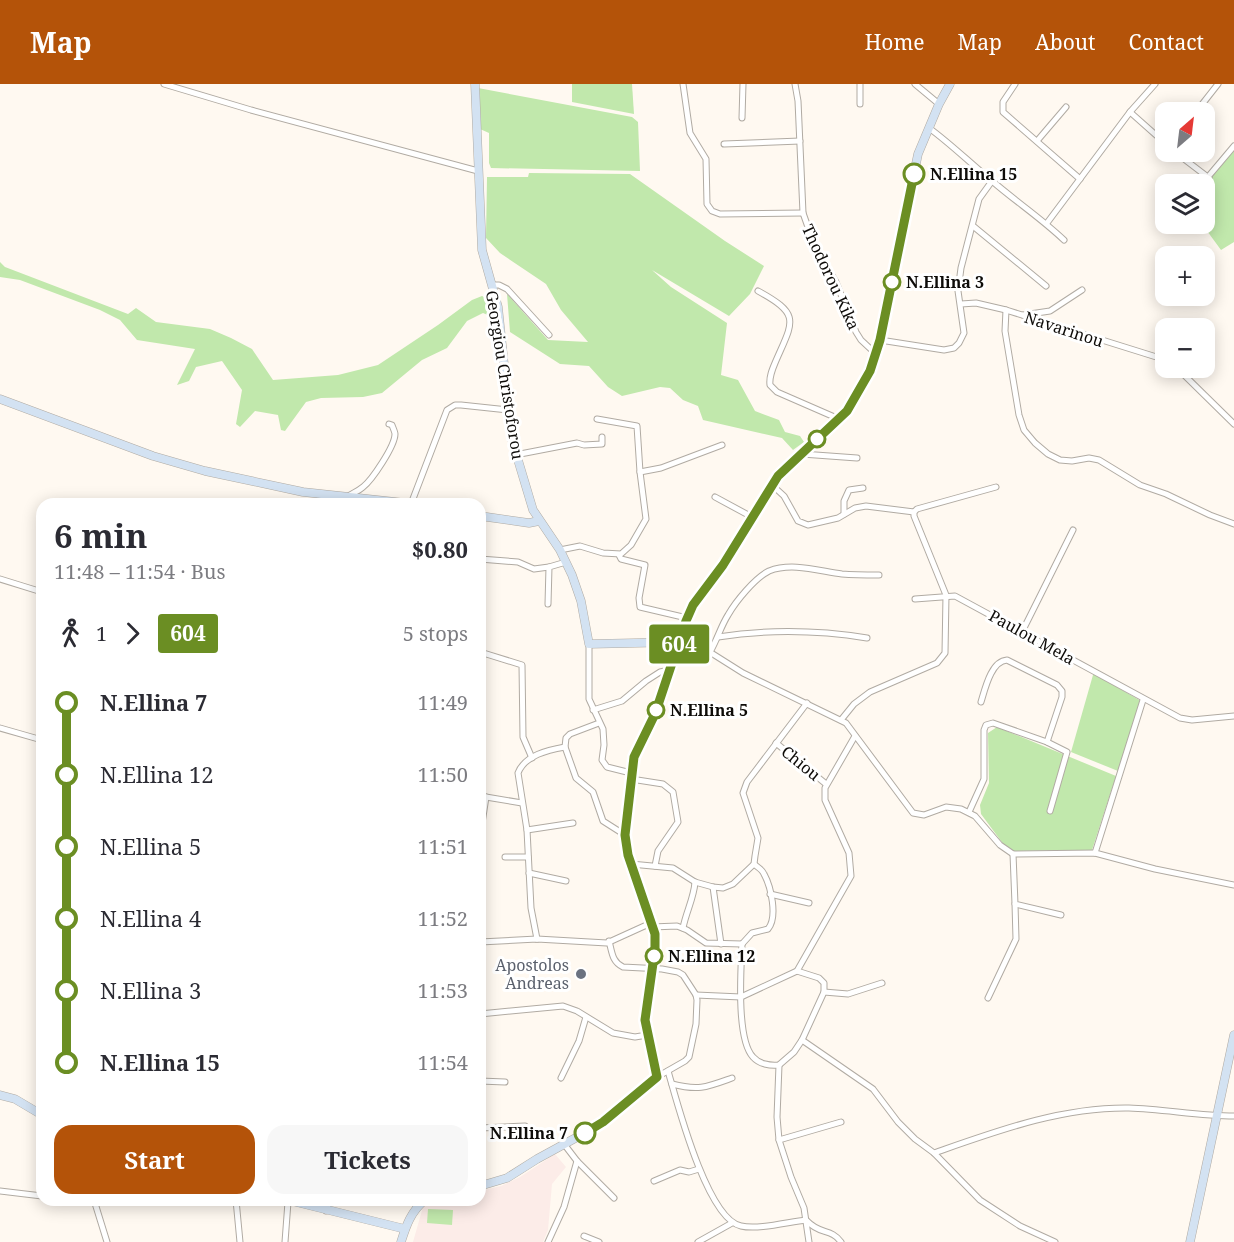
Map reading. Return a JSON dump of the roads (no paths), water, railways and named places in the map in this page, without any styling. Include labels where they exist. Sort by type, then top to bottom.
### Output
[{"type":"street","points":[[164,84],[251,110],[478,171]]},
{"type":"street","name":"Georgiou Christoforou","points":[[475,84],[482,250],[499,317],[515,455],[528,498],[539,521],[560,550],[581,601],[590,644],[590,699],[604,737],[603,764],[631,776]]},
{"type":"street","points":[[683,84],[690,133],[706,159],[707,204],[712,211],[720,214],[802,213]]},
{"type":"street","points":[[742,118],[743,84]]},
{"type":"street","name":"Thodorou Kika","points":[[795,84],[800,141],[802,213],[815,247],[836,282],[856,332],[876,354]]},
{"type":"street","points":[[860,84],[860,104]]},
{"type":"street","points":[[915,84],[939,104]]},
{"type":"street","points":[[657,1077],[647,1035],[646,1006],[655,942],[652,925],[631,864],[625,835],[631,776],[636,754],[655,714],[693,605],[723,565],[784,469],[839,419],[854,400],[876,354],[918,154],[950,84]]},
{"type":"street","points":[[1015,84],[1003,102],[1003,111],[1080,179]]},
{"type":"street","points":[[1047,224],[1130,112],[1155,84]]},
{"type":"street","points":[[1204,102],[1218,84]]},
{"type":"street","points":[[1037,141],[1066,107]]},
{"type":"street","points":[[1130,112],[1155,134]]},
{"type":"street","points":[[929,128],[944,138],[1064,240]]},
{"type":"street","points":[[724,144],[800,141]]},
{"type":"street","points":[[1212,174],[1234,146]]},
{"type":"street","points":[[1188,162],[1204,174]]},
{"type":"street","points":[[880,340],[944,350],[954,348],[959,344],[964,333],[958,291],[959,279],[979,199],[992,181]]},
{"type":"street","points":[[973,226],[1046,286]]},
{"type":"street","points":[[492,285],[499,285],[507,289],[549,335]]},
{"type":"street","points":[[1021,315],[1050,311],[1082,290]]},
{"type":"street","points":[[758,291],[781,304],[787,312],[791,325],[771,373],[770,385],[777,392],[839,419]]},
{"type":"street","name":"Navarinou","points":[[961,304],[976,303],[1006,310],[1155,357]]},
{"type":"street","points":[[1006,310],[1005,331],[1019,415],[1024,430],[1035,443],[1048,454],[1060,459],[1099,460],[1140,485],[1234,524]]},
{"type":"street","points":[[1047,324],[1050,311]]},
{"type":"street","points":[[1187,378],[1234,424]]},
{"type":"street","points":[[0,399],[179,464],[330,498]]},
{"type":"street","points":[[414,498],[447,410],[455,405],[461,405],[508,410]]},
{"type":"street","points":[[597,419],[637,426],[646,519],[631,545],[619,555]]},
{"type":"street","points":[[348,498],[363,488],[372,478],[392,443],[395,433],[392,425],[389,424]]},
{"type":"street","points":[[515,455],[577,443],[602,444],[602,437]]},
{"type":"street","points":[[640,472],[661,468],[722,446]]},
{"type":"street","points":[[801,453],[857,458]]},
{"type":"street","points":[[772,485],[784,496],[795,517],[802,524],[808,525],[838,518],[866,506],[914,512],[917,509],[996,487]]},
{"type":"street","points":[[844,514],[844,501],[849,490],[863,488]]},
{"type":"street","points":[[715,497],[752,517]]},
{"type":"street","points":[[841,720],[859,700],[870,692],[937,663],[943,658],[946,647],[946,595],[914,512]]},
{"type":"street","points":[[486,517],[529,524],[539,521]]},
{"type":"street","points":[[1022,632],[1073,530]]},
{"type":"street","points":[[560,550],[580,546],[619,555],[621,559],[645,565],[639,598],[640,607],[687,618]]},
{"type":"street","points":[[486,559],[518,562],[534,569],[566,562]]},
{"type":"street","points":[[548,604],[549,567]]},
{"type":"street","points":[[710,652],[725,620],[736,604],[754,583],[769,572],[798,567],[843,574],[879,574]]},
{"type":"street","points":[[0,579],[36,590]]},
{"type":"street","name":"Paulou Mela","points":[[915,599],[946,595],[960,598],[1143,700],[1185,720],[1234,716]]},
{"type":"street","points":[[718,637],[760,631],[789,630],[867,638]]},
{"type":"street","points":[[590,644],[680,642],[697,644],[743,673],[841,720],[850,727],[913,813],[924,815],[952,807],[969,812],[986,827],[1003,848],[1012,854],[1095,853],[1234,885]]},
{"type":"street","points":[[486,654],[522,665],[523,737],[532,758]]},
{"type":"street","points":[[981,702],[989,679],[1002,660],[1007,660],[1057,685],[1062,691],[1062,697],[1047,742]]},
{"type":"street","points":[[593,710],[622,702],[646,681],[660,672],[670,670]]},
{"type":"street","points":[[1095,853],[1143,700]]},
{"type":"street","points":[[631,864],[673,868],[695,882],[713,887],[723,888],[733,884],[753,864],[758,838],[743,793],[747,782],[807,703]]},
{"type":"street","points":[[599,723],[570,734],[566,738],[565,747],[576,778],[593,792],[603,821],[625,835]]},
{"type":"street","points":[[969,812],[984,779],[983,735],[986,725],[997,723],[1067,752],[1050,811]]},
{"type":"street","points":[[0,728],[36,738]]},
{"type":"street","points":[[696,995],[741,997],[796,971],[851,876],[849,854],[825,800],[826,784],[855,736]]},
{"type":"street","name":"Chiou","points":[[776,743],[826,784]]},
{"type":"street","points":[[537,939],[531,908],[527,830],[518,773],[523,763],[532,758],[565,747]]},
{"type":"street","points":[[631,776],[663,784],[674,792],[678,822],[658,851],[655,866]]},
{"type":"street","points":[[486,797],[522,803]]},
{"type":"street","points":[[527,830],[573,823]]},
{"type":"street","points":[[988,998],[1016,939],[1012,854]]},
{"type":"street","points":[[505,857],[528,857]]},
{"type":"street","points":[[753,864],[764,872],[774,913],[770,926],[752,933],[742,944],[742,1024],[750,1054],[762,1063],[779,1065]]},
{"type":"street","points":[[529,873],[566,880]]},
{"type":"street","points":[[683,928],[694,893],[695,882]]},
{"type":"street","points":[[713,887],[721,944]]},
{"type":"street","points":[[770,894],[809,903]]},
{"type":"street","points":[[1015,904],[1061,915]]},
{"type":"street","points":[[486,942],[537,939],[601,943],[652,925],[683,928],[706,943],[742,944]]},
{"type":"street","points":[[486,1184],[507,1178],[603,1122],[657,1077],[686,1061],[689,1057],[696,1023],[696,995],[680,973],[652,967],[619,965],[613,957],[609,941]]},
{"type":"street","points":[[796,971],[819,978],[824,983],[824,992],[802,1040],[794,1052],[779,1065],[777,1117],[779,1140],[790,1178],[804,1208],[808,1242]]},
{"type":"street","points":[[824,992],[848,994],[882,983]]},
{"type":"street","points":[[486,1013],[563,1006],[613,1033],[635,1037],[647,1035]]},
{"type":"street","points":[[561,1078],[579,1041],[586,1017]]},
{"type":"street","points":[[1190,1242],[1234,1035]]},
{"type":"street","points":[[802,1040],[873,1089],[898,1122],[934,1153],[968,1189],[990,1208],[1020,1226],[1056,1242]]},
{"type":"street","points":[[668,1071],[699,1169],[719,1208],[732,1223],[748,1227],[806,1220]]},
{"type":"street","points":[[672,1084],[695,1089],[732,1078]]},
{"type":"street","points":[[486,1080],[505,1082]]},
{"type":"street","points":[[0,1095],[15,1099],[36,1111]]},
{"type":"street","points":[[934,1153],[1004,1128],[1048,1117],[1086,1111],[1129,1108],[1234,1116]]},
{"type":"street","points":[[779,1140],[841,1122]]},
{"type":"street","points":[[486,1128],[525,1126]]},
{"type":"street","points":[[564,1144],[577,1161],[614,1198]]},
{"type":"street","points":[[548,1242],[564,1207],[577,1161]]},
{"type":"street","points":[[654,1181],[680,1170],[688,1172],[699,1169]]},
{"type":"street","points":[[0,1191],[36,1195]]},
{"type":"street","points":[[96,1206],[107,1242]]},
{"type":"street","points":[[237,1206],[240,1242]]},
{"type":"street","points":[[285,1242],[288,1206]]},
{"type":"street","points":[[307,1206],[405,1229]]},
{"type":"street","points":[[326,1211],[327,1206]]},
{"type":"street","points":[[401,1242],[405,1229],[418,1206]]},
{"type":"street","points":[[806,1220],[816,1230],[836,1235],[841,1242]]},
{"type":"street","points":[[698,1242],[732,1223]]},
{"type":"street","points":[[584,1236],[599,1242]]},
{"type":"place","name":"N.Ellina 15","points":[[914,174]]},
{"type":"place","name":"N.Ellina 3","points":[[892,282]]},
{"type":"place","name":"N.Ellina 5","points":[[656,710]]},
{"type":"place","name":"N.Ellina 12","points":[[654,956]]},
{"type":"place","name":"Apostolos Andreas","points":[[581,974]]},
{"type":"place","name":"N.Ellina 7","points":[[585,1133]]}]
